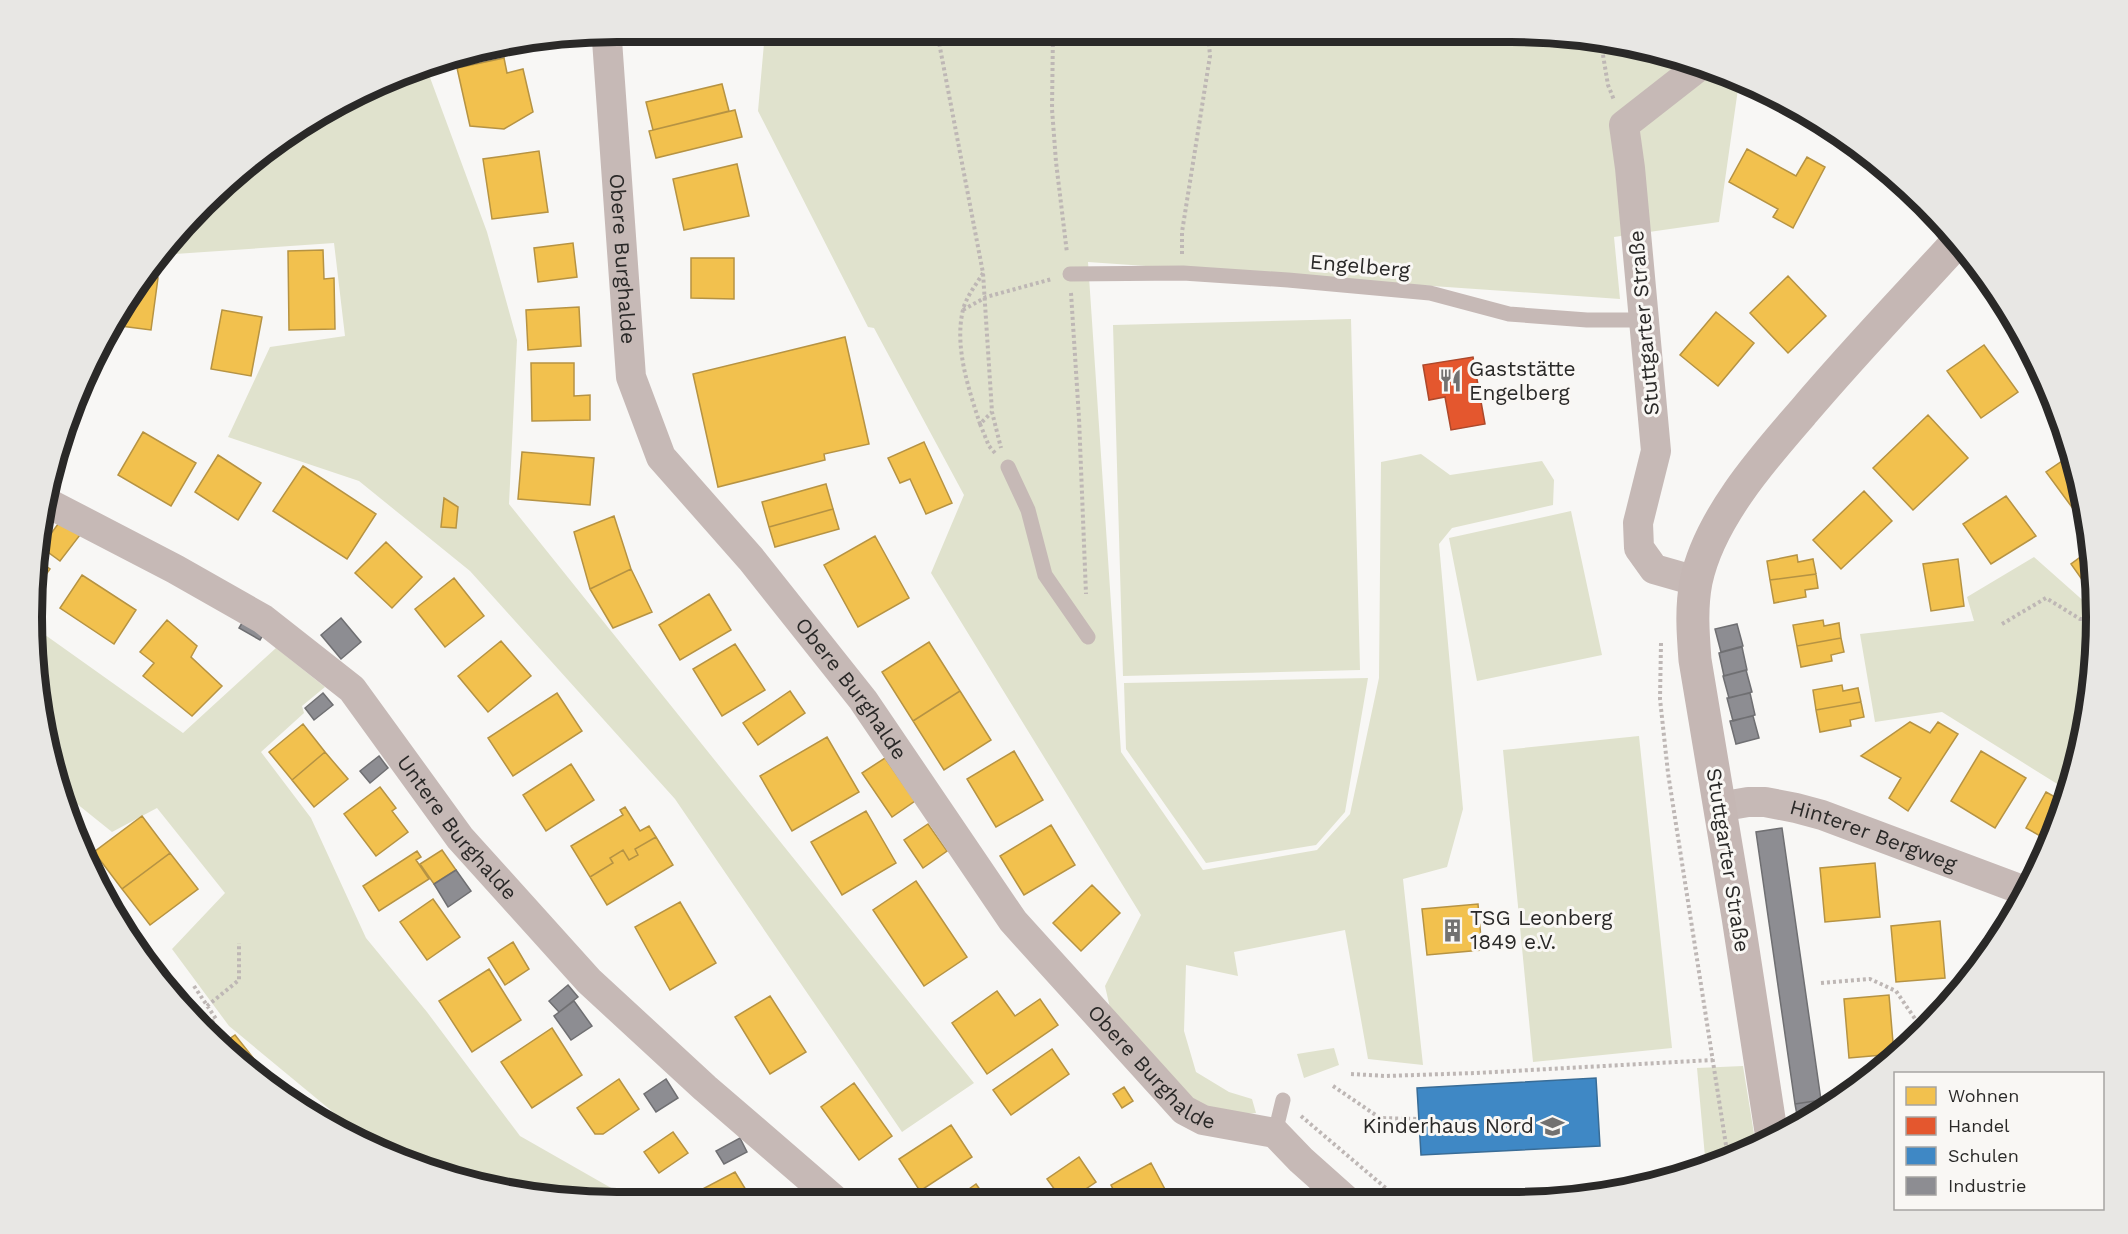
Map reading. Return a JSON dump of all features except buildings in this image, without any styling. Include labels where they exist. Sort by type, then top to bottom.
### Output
[{"type":"main road","name":"Stuttgarter Straße","points":[[1771,1130],[1695,660],[1692,622],[1696,581],[1711,539],[1730,505],[1771,449],[1825,386],[1951,248]]},
{"type":"street","name":"Obere Burghalde","points":[[608,42],[631,377],[661,457],[751,559],[863,700],[1013,921],[1184,1110],[1203,1120],[1275,1133]]},
{"type":"street","points":[[1624,125],[1692,72]]},
{"type":"street","name":"Stuttgarter Straße","points":[[1624,125],[1656,451],[1638,523],[1639,548],[1654,569],[1696,581]]},
{"type":"street","name":"Untere Burghalde","points":[[53,506],[175,568],[262,619],[352,689],[460,838],[589,981],[705,1088],[826,1192]]},
{"type":"street","name":"Hinterer Bergweg","points":[[1719,807],[1749,802],[1797,808],[1833,819],[2018,888]]},
{"type":"street","points":[[1275,1133],[1337,1192]]},
{"type":"lane","name":"Engelberg","points":[[1070,274],[1183,273],[1430,292],[1509,314],[1587,320],[1645,321]]},
{"type":"lane","points":[[1008,467],[1029,510],[1045,575],[1088,637]]},
{"type":"lane","points":[[1275,1133],[1282,1100]]},
{"type":"path","points":[[939,42],[983,273],[992,412],[1008,467]]},
{"type":"path","points":[[1053,42],[1052,109],[1070,274],[1079,418],[1088,637]]},
{"type":"path","points":[[1183,273],[1182,232],[1210,56],[1209,42]]},
{"type":"path","points":[[1602,50],[1608,85],[1624,125]]},
{"type":"path","points":[[983,273],[968,297],[963,311],[962,359],[967,388],[989,447],[1008,467]]},
{"type":"path","points":[[963,311],[986,297],[1070,274]]},
{"type":"path","points":[[980,424],[992,412]]},
{"type":"path","points":[[2002,624],[2046,598],[2080,619],[2086,619]]},
{"type":"path","points":[[1661,640],[1660,699],[1668,772],[1727,1150]]},
{"type":"path","points":[[207,1006],[239,980],[239,943]]},
{"type":"path","points":[[1821,984],[1870,979],[1896,991],[1918,1024]]},
{"type":"path","points":[[194,986],[216,1019],[209,1023]]},
{"type":"path","points":[[1351,1074],[1386,1076],[1454,1074],[1713,1060]]},
{"type":"path","points":[[1333,1086],[1380,1118],[1419,1119]]},
{"type":"path","points":[[1282,1100],[1389,1192]]},
{"type":"green space","points":[[764,42],[1549,43],[1623,53],[1660,62],[1738,89],[1719,222],[1614,237],[1620,299],[1088,262],[1121,752],[1203,870],[1317,850],[1350,814],[1379,678],[1381,462],[1421,454],[1450,475],[1542,461],[1554,480],[1553,505],[1452,528],[1439,544],[1463,809],[1447,867],[1403,879],[1423,1065],[1368,1059],[1345,930],[1234,952],[1238,976],[1186,965],[1184,1031],[1196,1072],[1229,1092],[1252,1099],[1256,1113],[1216,1117],[1175,1088],[1110,1008],[1105,986],[1141,915],[931,573],[964,495],[874,328],[868,327],[758,111]]},
{"type":"green space","points":[[429,74],[487,232],[517,340],[509,504],[974,1083],[902,1132],[675,799],[470,571],[359,481],[228,437],[270,347],[345,336],[334,243],[172,254],[210,210],[267,161],[298,139],[363,101]]},
{"type":"green space","points":[[1351,319],[1360,670],[1123,676],[1113,325]]},
{"type":"green space","points":[[1571,511],[1602,655],[1477,681],[1449,538]]},
{"type":"green space","points":[[2034,557],[2086,603],[2085,655],[2081,692],[2075,729],[2060,786],[1942,712],[1875,722],[1860,634],[1974,621],[1967,597]]},
{"type":"green space","points":[[42,633],[183,733],[276,648],[325,687],[302,706],[304,713],[261,752],[311,818],[366,938],[427,1012],[520,1136],[618,1192],[542,1187],[468,1172],[397,1148],[350,1126],[229,1026],[172,949],[225,893],[157,808],[112,832],[72,800],[53,729],[47,692]]},
{"type":"green space","points":[[1368,678],[1345,812],[1316,845],[1206,863],[1126,749],[1124,683]]},
{"type":"green space","points":[[1639,736],[1672,1048],[1533,1062],[1503,750]]},
{"type":"green space","points":[[1334,1048],[1339,1065],[1304,1078],[1297,1054]]},
{"type":"green space","points":[[1743,1066],[1755,1138],[1705,1158],[1697,1068]]},
{"type":"place","name":"Gaststätte Engelberg","points":[[1451,381]]},
{"type":"place","name":"TSG Leonberg 1849 e.V.","points":[[1452,930]]},
{"type":"place","name":"Kinderhaus Nord","points":[[1552,1126]]}]
